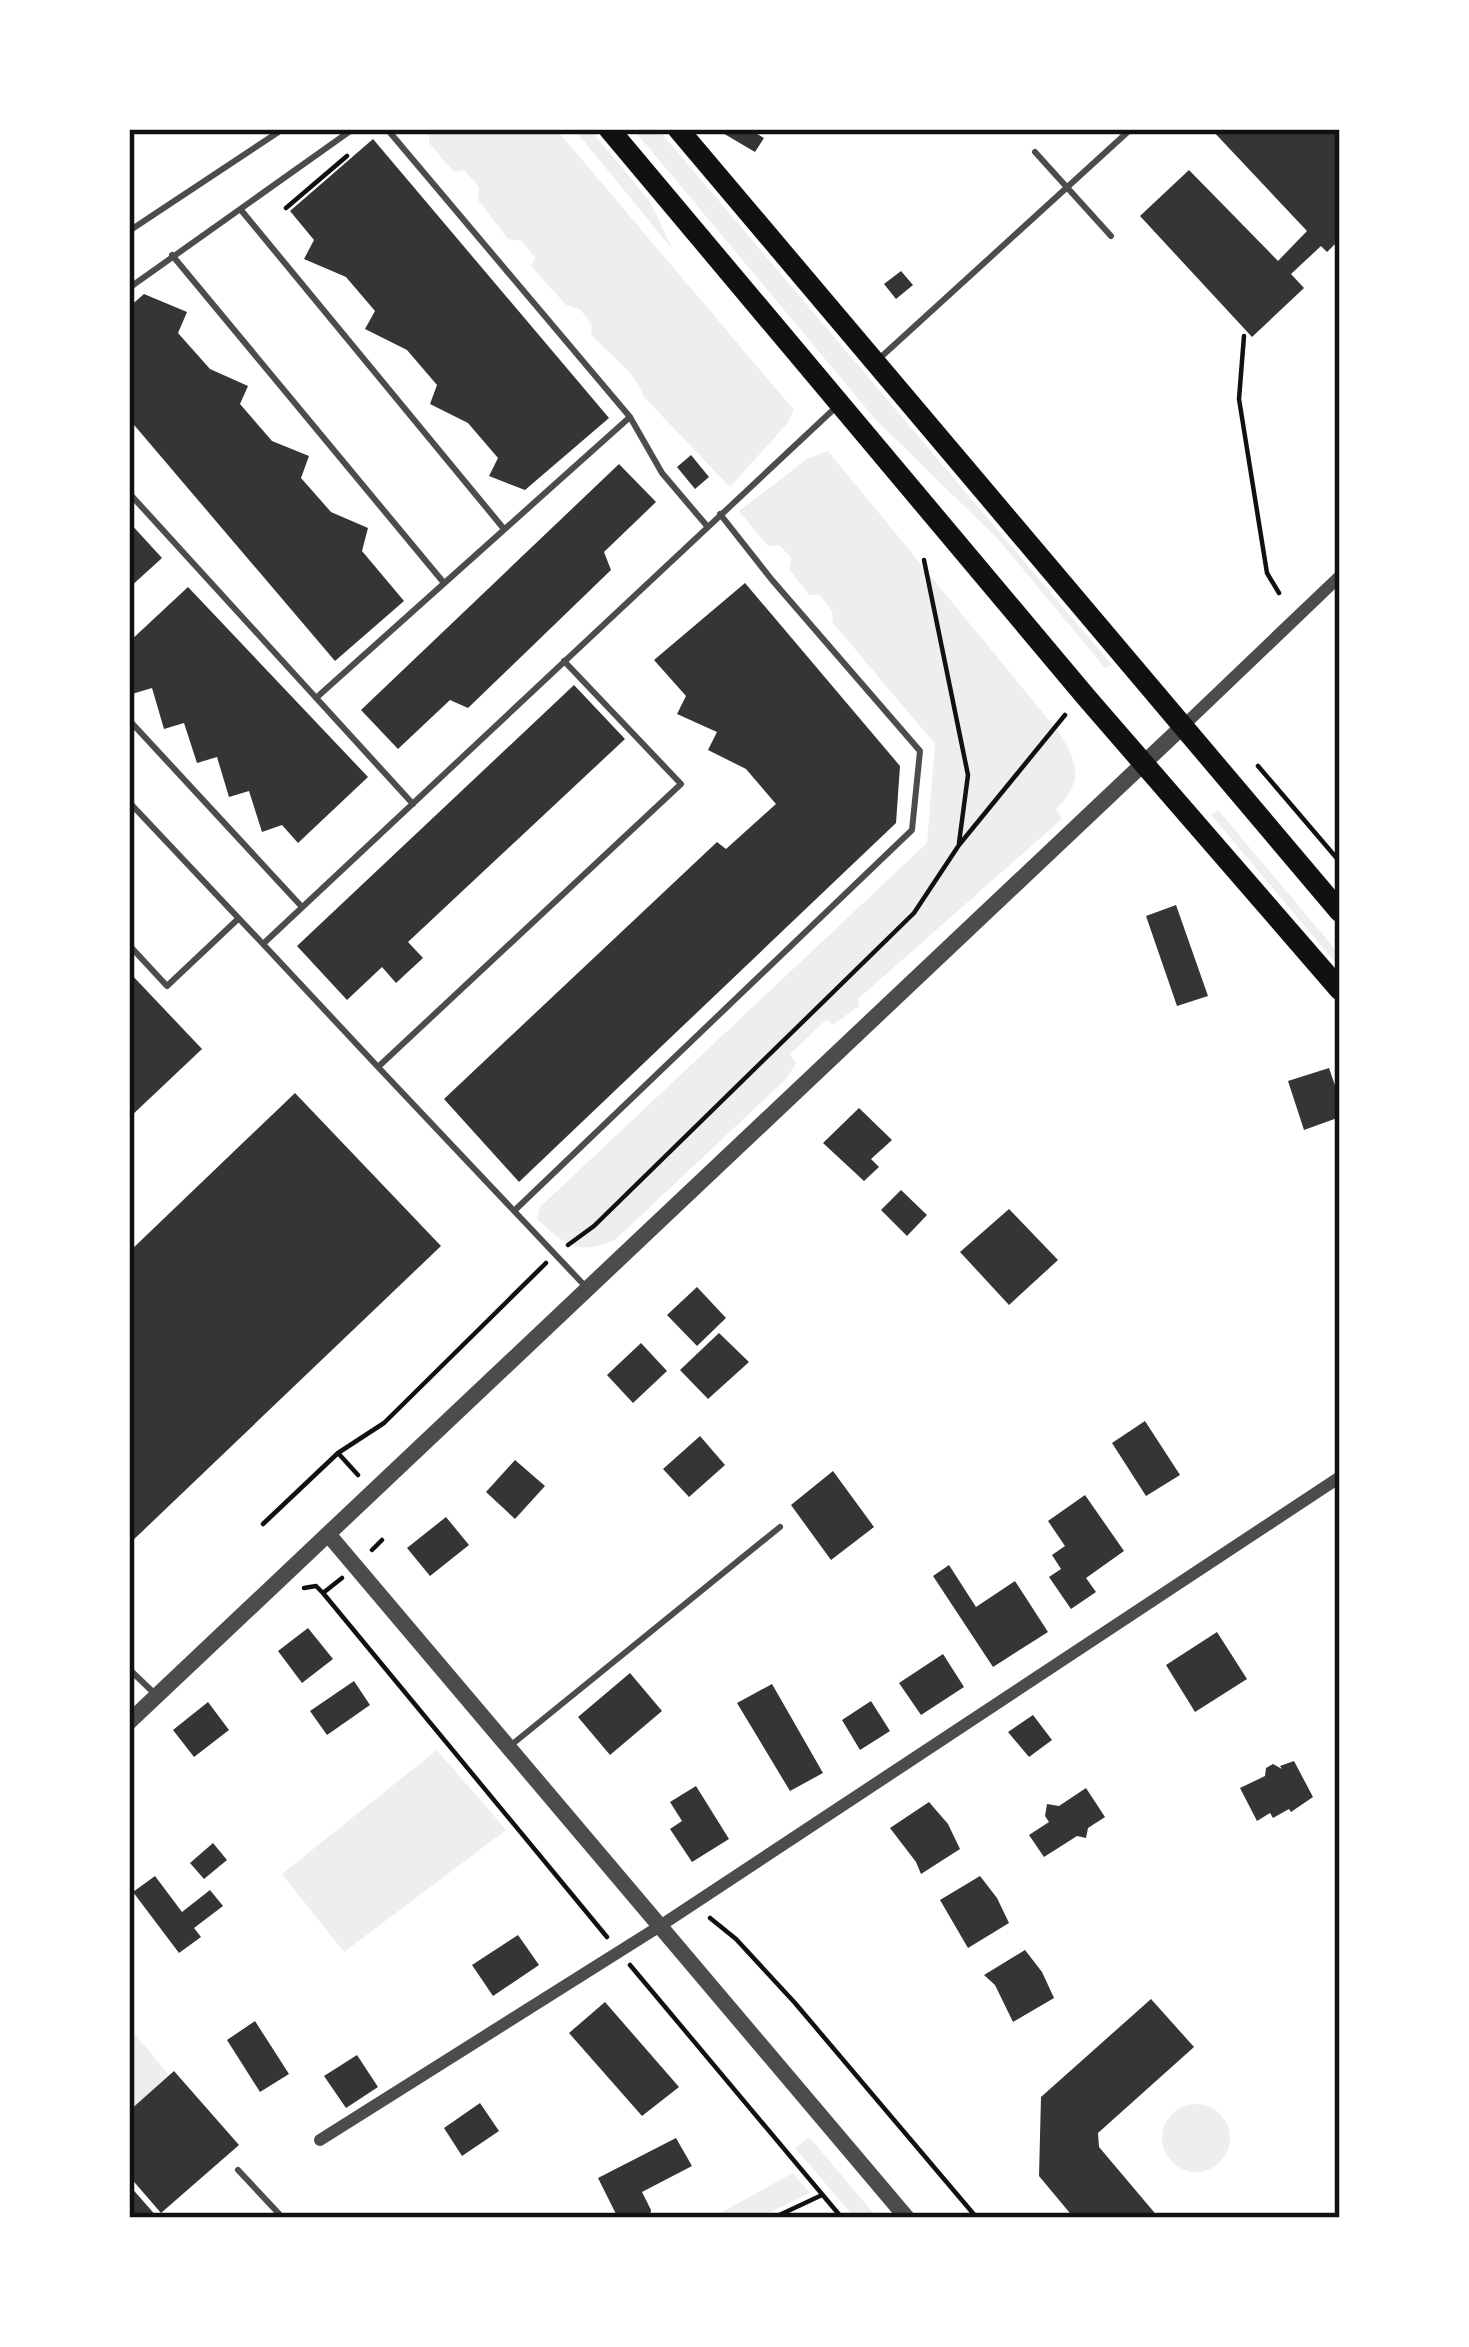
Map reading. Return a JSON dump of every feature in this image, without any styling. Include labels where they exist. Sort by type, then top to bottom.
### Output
[{"type":"main road","points":[[609,129],[1340,990]]},
{"type":"main road","points":[[678,129],[1340,912]]},
{"type":"street","points":[[129,1722],[1340,576]]},
{"type":"street","points":[[320,2140],[660,1927],[1340,1477]]},
{"type":"street","points":[[328,1534],[907,2218]]},
{"type":"lane","points":[[129,231],[283,129]]},
{"type":"lane","points":[[129,288],[352,129]]},
{"type":"lane","points":[[387,129],[630,416],[662,473],[707,526]]},
{"type":"lane","points":[[875,363],[1131,129]]},
{"type":"lane","points":[[1035,152],[1111,236]]},
{"type":"lane","points":[[241,211],[504,530]]},
{"type":"lane","points":[[172,255],[444,583]]},
{"type":"lane","points":[[262,944],[841,402]]},
{"type":"lane","points":[[316,698],[630,416]]},
{"type":"lane","points":[[129,493],[412,804]]},
{"type":"lane","points":[[514,1211],[912,830],[920,751],[720,514]]},
{"type":"lane","points":[[378,1067],[681,784],[564,662]]},
{"type":"lane","points":[[129,720],[302,907]]},
{"type":"lane","points":[[129,802],[588,1290]]},
{"type":"lane","points":[[129,945],[167,986],[238,919]]},
{"type":"lane","points":[[510,1746],[780,1527]]},
{"type":"lane","points":[[129,1669],[158,1696]]},
{"type":"lane","points":[[238,2170],[283,2218]]},
{"type":"path","points":[[286,208],[356,148]]},
{"type":"path","points":[[1244,336],[1239,399],[1267,573],[1279,593]]},
{"type":"path","points":[[924,560],[968,775],[958,845]]},
{"type":"path","points":[[263,1524],[338,1453],[384,1423],[555,1255],[594,1226],[914,913],[958,845],[1064,715]]},
{"type":"path","points":[[1258,766],[1340,862]]},
{"type":"path","points":[[338,1453],[374,1492]]},
{"type":"path","points":[[323,1593],[842,2218]]},
{"type":"path","points":[[694,1904],[736,1939],[795,2003],[977,2218]]},
{"type":"path","points":[[772,2218],[822,2195]]},
{"type":"shaded area","points":[[429,129],[556,129],[794,410],[730,487],[643,396],[629,372],[591,334],[592,325],[580,309],[566,305],[531,266],[535,258],[522,241],[508,239],[478,200],[479,187],[464,170],[454,172],[429,143]]},
{"type":"shaded area","points":[[574,129],[590,129],[650,202],[673,250]]},
{"type":"shaded area","points":[[633,129],[658,129],[1112,665],[1105,668],[998,539],[876,420]]},
{"type":"shaded area","points":[[828,451],[1057,730],[1074,761],[1075,780],[1056,809],[1062,819],[858,999],[859,1006],[833,1025],[827,1019],[790,1054],[796,1063],[787,1078],[615,1240],[591,1247],[573,1245],[537,1219],[540,1207],[927,843],[935,744],[833,623],[832,611],[820,595],[809,595],[789,569],[791,558],[779,545],[768,546],[739,511],[807,459]]},
{"type":"shaded area","points":[[1218,810],[1340,955],[1340,968],[1211,815]]},
{"type":"shaded area","points":[[437,1750],[506,1830],[344,1952],[282,1874]]},
{"type":"shaded area","points":[[129,2027],[169,2075],[129,2111]]},
{"type":"shaded area","points":[[1196,2104],[1220,2114],[1230,2138],[1220,2162],[1196,2172],[1172,2162],[1162,2138],[1172,2114]]},
{"type":"shaded area","points":[[809,2137],[878,2218],[855,2218],[795,2148]]},
{"type":"shaded area","points":[[793,2173],[810,2193],[758,2218],[711,2218]]},
{"type":"building","points":[[716,129],[749,129],[764,138],[755,152]]},
{"type":"building","points":[[1211,129],[1340,129],[1340,239],[1327,252],[1321,246],[1291,274],[1304,288],[1252,337],[1140,216],[1189,170],[1278,261],[1307,231]]},
{"type":"building","points":[[373,139],[609,418],[525,490],[489,476],[498,458],[468,423],[430,404],[437,385],[407,350],[365,329],[375,311],[346,277],[304,259],[314,240],[290,211]]},
{"type":"building","points":[[901,271],[913,285],[896,299],[884,284]]},
{"type":"building","points":[[144,294],[187,312],[178,333],[210,369],[248,386],[240,404],[272,441],[309,456],[301,478],[331,512],[368,528],[362,551],[404,601],[335,661],[129,419],[129,307]]},
{"type":"building","points":[[691,455],[709,477],[695,489],[677,467]]},
{"type":"building","points":[[619,464],[656,502],[604,552],[611,570],[468,708],[450,700],[398,749],[361,710]]},
{"type":"building","points":[[129,522],[162,558],[129,588]]},
{"type":"building","points":[[745,583],[900,766],[896,823],[519,1182],[444,1099],[717,842],[726,849],[776,804],[746,769],[708,750],[717,732],[677,714],[686,696],[654,660]]},
{"type":"building","points":[[188,587],[368,777],[298,843],[282,825],[262,832],[249,791],[229,797],[217,757],[197,763],[184,723],[164,729],[152,688],[132,694],[129,642]]},
{"type":"building","points":[[574,685],[625,739],[408,942],[423,958],[396,983],[382,967],[347,1000],[297,946]]},
{"type":"building","points":[[1176,905],[1208,996],[1177,1006],[1146,916]]},
{"type":"building","points":[[129,972],[202,1049],[129,1118]]},
{"type":"building","points":[[1329,1068],[1340,1100],[1340,1117],[1304,1130],[1288,1081]]},
{"type":"building","points":[[295,1093],[441,1246],[129,1544],[129,1252]]},
{"type":"building","points":[[859,1108],[892,1140],[871,1159],[879,1167],[864,1181],[823,1143]]},
{"type":"building","points":[[901,1190],[927,1215],[907,1236],[881,1210]]},
{"type":"building","points":[[1009,1209],[1058,1260],[1009,1305],[960,1252]]},
{"type":"building","points":[[697,1287],[726,1318],[697,1346],[667,1315]]},
{"type":"building","points":[[719,1333],[749,1362],[708,1399],[680,1370]]},
{"type":"building","points":[[641,1343],[667,1371],[633,1403],[607,1375]]},
{"type":"building","points":[[1145,1421],[1180,1475],[1146,1496],[1112,1443]]},
{"type":"building","points":[[700,1436],[725,1465],[689,1497],[663,1469]]},
{"type":"building","points":[[515,1460],[545,1486],[515,1519],[486,1492]]},
{"type":"building","points":[[833,1471],[874,1527],[831,1560],[791,1505]]},
{"type":"building","points":[[1085,1495],[1124,1551],[1086,1578],[1096,1592],[1071,1609],[1049,1577],[1061,1569],[1052,1555],[1065,1546],[1048,1521]]},
{"type":"building","points":[[446,1517],[469,1545],[430,1576],[407,1548]]},
{"type":"building","points":[[949,1565],[976,1607],[1015,1581],[1048,1632],[993,1667],[933,1576]]},
{"type":"building","points":[[308,1628],[333,1659],[302,1683],[278,1651]]},
{"type":"building","points":[[1217,1632],[1247,1679],[1195,1712],[1166,1665]]},
{"type":"building","points":[[943,1654],[964,1687],[921,1715],[899,1683]]},
{"type":"building","points":[[630,1673],[662,1711],[610,1755],[578,1717]]},
{"type":"building","points":[[354,1681],[370,1705],[327,1735],[310,1711]]},
{"type":"building","points":[[772,1684],[823,1773],[790,1791],[737,1703]]},
{"type":"building","points":[[871,1701],[890,1731],[860,1750],[842,1720]]},
{"type":"building","points":[[208,1702],[229,1730],[194,1757],[173,1730]]},
{"type":"building","points":[[1033,1715],[1052,1740],[1029,1757],[1008,1732]]},
{"type":"building","points":[[1294,1761],[1313,1797],[1291,1812],[1273,1818],[1270,1813],[1257,1821],[1240,1788],[1265,1776],[1266,1768],[1273,1764],[1282,1769],[1280,1766]]},
{"type":"building","points":[[696,1786],[729,1839],[692,1862],[670,1829],[682,1821],[670,1802]]},
{"type":"building","points":[[1086,1788],[1105,1817],[1088,1828],[1086,1838],[1077,1836],[1044,1857],[1029,1835],[1049,1822],[1047,1804],[1059,1806]]},
{"type":"building","points":[[929,1802],[948,1824],[960,1849],[921,1874],[890,1828]]},
{"type":"building","points":[[213,1843],[227,1860],[204,1879],[190,1863]]},
{"type":"building","points":[[155,1876],[182,1912],[210,1890],[223,1906],[194,1928],[201,1937],[179,1953],[133,1892]]},
{"type":"building","points":[[980,1876],[1009,1923],[968,1948],[940,1900]]},
{"type":"building","points":[[518,1935],[539,1965],[493,1996],[472,1965]]},
{"type":"building","points":[[1025,1950],[1054,1998],[1013,2022],[995,1985],[984,1975]]},
{"type":"building","points":[[1151,1999],[1194,2047],[1098,2133],[1099,2147],[1159,2218],[1074,2218],[1039,2176],[1041,2097]]},
{"type":"building","points":[[605,2002],[679,2087],[642,2116],[569,2033]]},
{"type":"building","points":[[255,2021],[289,2074],[260,2092],[227,2040]]},
{"type":"building","points":[[357,2055],[378,2087],[346,2108],[324,2076]]},
{"type":"building","points":[[174,2071],[239,2145],[161,2213],[129,2176],[129,2111]]},
{"type":"building","points":[[480,2103],[499,2131],[462,2156],[444,2128]]},
{"type":"building","points":[[676,2138],[692,2166],[642,2192],[650,2218],[618,2218],[598,2178]]},
{"type":"building","points":[[129,2185],[158,2218],[129,2218]]}]
